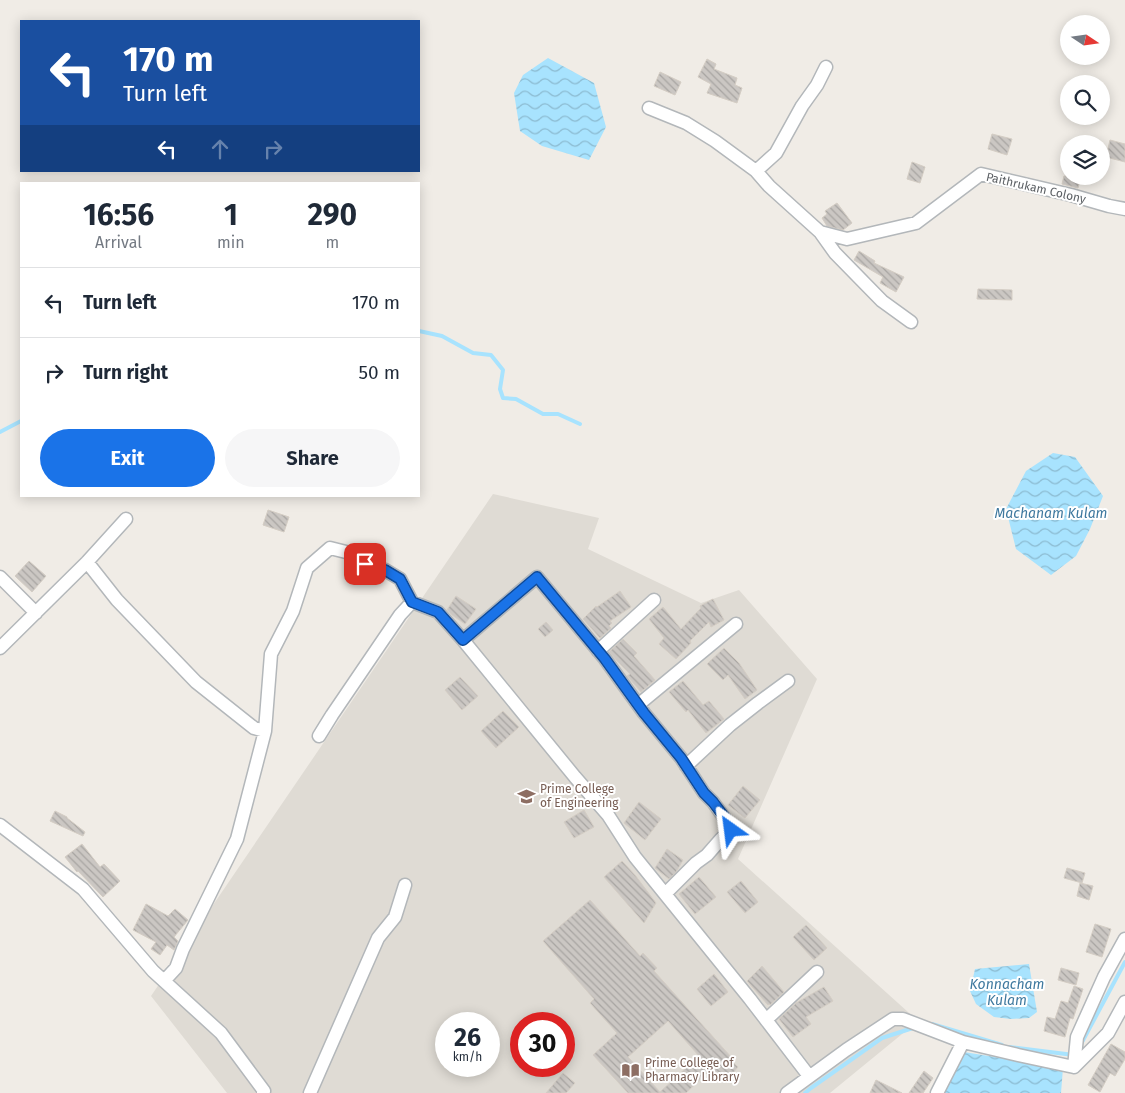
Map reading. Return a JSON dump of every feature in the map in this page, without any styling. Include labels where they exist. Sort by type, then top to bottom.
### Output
[{"type":"street","points":[[756,171],[776,153],[826,67]]},
{"type":"street","name":"Paithrukam Colony","points":[[649,108],[686,123],[715,140],[756,171],[769,186],[820,232],[847,239],[916,223],[981,174],[1125,209]]},
{"type":"street","points":[[820,232],[835,253],[882,301],[911,322]]},
{"type":"street","points":[[835,253],[847,239]]},
{"type":"street","points":[[0,648],[87,562],[126,519]]},
{"type":"street","points":[[164,980],[176,968],[183,949],[237,839],[265,731],[271,654],[293,611],[308,568],[330,548],[350,552],[365,564],[385,570],[400,579],[412,602],[438,612],[608,814],[635,857],[809,1076]]},
{"type":"street","points":[[87,562],[117,600],[196,682],[254,728],[265,731]]},
{"type":"street","points":[[463,640],[537,577],[598,651],[686,766],[704,793],[728,822],[731,830],[665,894]]},
{"type":"street","points":[[0,578],[36,613]]},
{"type":"street","points":[[598,651],[654,600]]},
{"type":"street","points":[[319,736],[400,615],[412,602]]},
{"type":"street","points":[[638,705],[736,624]]},
{"type":"street","points":[[686,766],[730,724],[788,681]]},
{"type":"street","points":[[0,825],[83,890],[153,971],[221,1033],[264,1091],[263,1093]]},
{"type":"street","points":[[310,1093],[378,938],[395,917],[405,885]]},
{"type":"street","points":[[1075,1059],[1077,1037],[1104,977],[1125,939]]},
{"type":"street","points":[[766,1020],[817,972]]},
{"type":"street","points":[[787,1093],[893,1019],[903,1019],[963,1042],[1018,1055],[1075,1059],[1108,1033],[1125,1002]]},
{"type":"street","points":[[937,1093],[963,1042]]},
{"type":"shaded area","name":"Prime College of Engineering","points":[[493,494],[599,518],[588,549],[701,603],[739,590],[817,679],[738,859],[918,1021],[830,1093],[227,1093],[151,996]]},
{"type":"water","points":[[548,58],[594,83],[606,127],[589,160],[542,146],[520,131],[514,93],[523,75]]},
{"type":"water","name":"Machanam Kulam","points":[[1053,453],[1075,457],[1103,496],[1090,529],[1076,556],[1051,575],[1016,549],[1006,509],[1026,471]]},
{"type":"water","name":"Konnacham Kulam","points":[[1029,964],[1037,1012],[1029,1018],[1011,1019],[994,1017],[976,1004],[970,991],[975,969]]},
{"type":"water","points":[[964,1052],[1063,1068],[1061,1093],[944,1093]]},
{"type":"building","points":[[707,59],[716,64],[714,69],[737,78],[735,85],[742,88],[737,103],[707,93],[711,84],[698,77]]},
{"type":"building","points":[[660,72],[681,82],[675,95],[654,86]]},
{"type":"building","points":[[992,134],[1012,139],[1007,155],[988,149]]},
{"type":"building","points":[[1110,140],[1125,144],[1125,162],[1110,158]]},
{"type":"building","points":[[912,162],[925,167],[920,183],[907,179]]},
{"type":"building","points":[[1066,185],[1079,185],[1078,188]]},
{"type":"building","points":[[837,203],[852,223],[843,230],[827,226],[822,218],[827,214],[825,211]]},
{"type":"building","points":[[859,251],[875,261],[874,263],[904,277],[896,292],[880,283],[883,277],[854,260]]},
{"type":"building","points":[[978,289],[1012,290],[1012,300],[977,299]]},
{"type":"building","points":[[268,510],[289,517],[284,532],[263,525]]},
{"type":"building","points":[[29,561],[46,576],[32,592],[15,576]]},
{"type":"building","points":[[620,591],[631,607],[610,621],[612,623],[609,626],[611,628],[600,638],[583,619],[596,606]]},
{"type":"building","points":[[456,596],[476,609],[465,624],[447,610]]},
{"type":"building","points":[[713,599],[724,620],[711,627],[709,622],[690,641],[691,643],[676,659],[659,644],[664,638],[649,619],[663,607],[681,629],[701,608],[700,606]]},
{"type":"building","points":[[546,622],[553,630],[545,637],[538,629]]},
{"type":"building","points":[[623,639],[637,653],[634,656],[655,680],[641,692],[627,676],[630,674],[609,652]]},
{"type":"building","points":[[724,648],[739,663],[757,690],[745,699],[728,675],[723,680],[707,664]]},
{"type":"building","points":[[460,677],[478,696],[462,710],[445,690]]},
{"type":"building","points":[[683,681],[703,705],[709,701],[724,719],[706,733],[688,710],[686,712],[669,692]]},
{"type":"building","points":[[503,711],[519,727],[496,748],[481,731]]},
{"type":"building","points":[[743,786],[760,800],[745,818],[728,805]]},
{"type":"building","points":[[639,802],[661,819],[645,840],[624,823]]},
{"type":"building","points":[[584,810],[594,827],[574,838],[564,822]]},
{"type":"building","points":[[55,811],[67,817],[85,832],[83,836],[50,821]]},
{"type":"building","points":[[82,844],[100,867],[104,864],[120,881],[103,897],[77,872],[65,857]]},
{"type":"building","points":[[667,849],[683,860],[669,879],[655,868]]},
{"type":"building","points":[[622,861],[656,903],[644,923],[604,877]]},
{"type":"building","points":[[1067,868],[1085,873],[1082,883],[1064,878]]},
{"type":"building","points":[[699,877],[716,897],[695,914],[679,894]]},
{"type":"building","points":[[741,881],[758,902],[745,913],[727,892]]},
{"type":"building","points":[[1080,883],[1093,886],[1089,900],[1077,896]]},
{"type":"building","points":[[590,900],[640,956],[643,953],[657,968],[654,971],[738,1067],[725,1082],[711,1069],[686,1093],[628,1093],[593,1055],[617,1033],[590,1003],[594,999],[543,941]],"holes":[[[668,1021],[699,1056],[660,1092],[628,1057]]]},
{"type":"building","points":[[146,904],[168,916],[175,909],[188,920],[174,937],[178,941],[174,950],[167,945],[160,955],[151,949],[156,942],[133,930]]},
{"type":"building","points":[[1095,924],[1111,929],[1102,957],[1086,952]]},
{"type":"building","points":[[806,925],[827,948],[814,960],[793,937]]},
{"type":"building","points":[[762,966],[784,992],[770,1005],[747,981]]},
{"type":"building","points":[[1061,968],[1079,973],[1076,985],[1058,980]]},
{"type":"building","points":[[714,974],[728,992],[711,1006],[697,989]]},
{"type":"building","points":[[1074,986],[1083,989],[1073,1019],[1070,1018],[1065,1037],[1044,1031],[1047,1017],[1055,1019],[1061,1001],[1068,1003]]},
{"type":"building","points":[[824,987],[833,1001],[806,1017],[811,1024],[793,1037],[779,1019],[796,1003]]},
{"type":"building","points":[[1111,1044],[1125,1052],[1125,1059],[1115,1076],[1110,1073],[1100,1092],[1088,1085]]},
{"type":"building","points":[[924,1071],[933,1078],[923,1093],[909,1093]]},
{"type":"building","points":[[560,1077],[568,1077],[575,1083],[566,1093],[546,1093]]},
{"type":"building","points":[[876,1080],[902,1093],[870,1093]]},
{"type":"waterway","points":[[420,331],[442,336],[473,353],[491,355],[503,370],[500,389],[503,398],[516,399],[543,414],[558,414],[580,424]]},
{"type":"waterway","points":[[0,432],[20,422]]},
{"type":"waterway","points":[[1081,1044],[1125,962]]},
{"type":"waterway","points":[[932,1024],[1002,1045]]},
{"type":"waterway","points":[[805,1093],[882,1038],[916,1027]]},
{"type":"waterway","points":[[1009,1047],[1074,1055]]},
{"type":"place","name":"Prime College of Engineering","points":[[526,796]]},
{"type":"place","name":"Prime College of Pharmacy Library","points":[[631,1070]]},
{"type":"route","points":[[365,564],[385,570],[400,579],[412,602],[438,612],[463,640],[537,577],[605,659],[644,713],[681,758],[704,793],[728,822],[731,830]]}]
